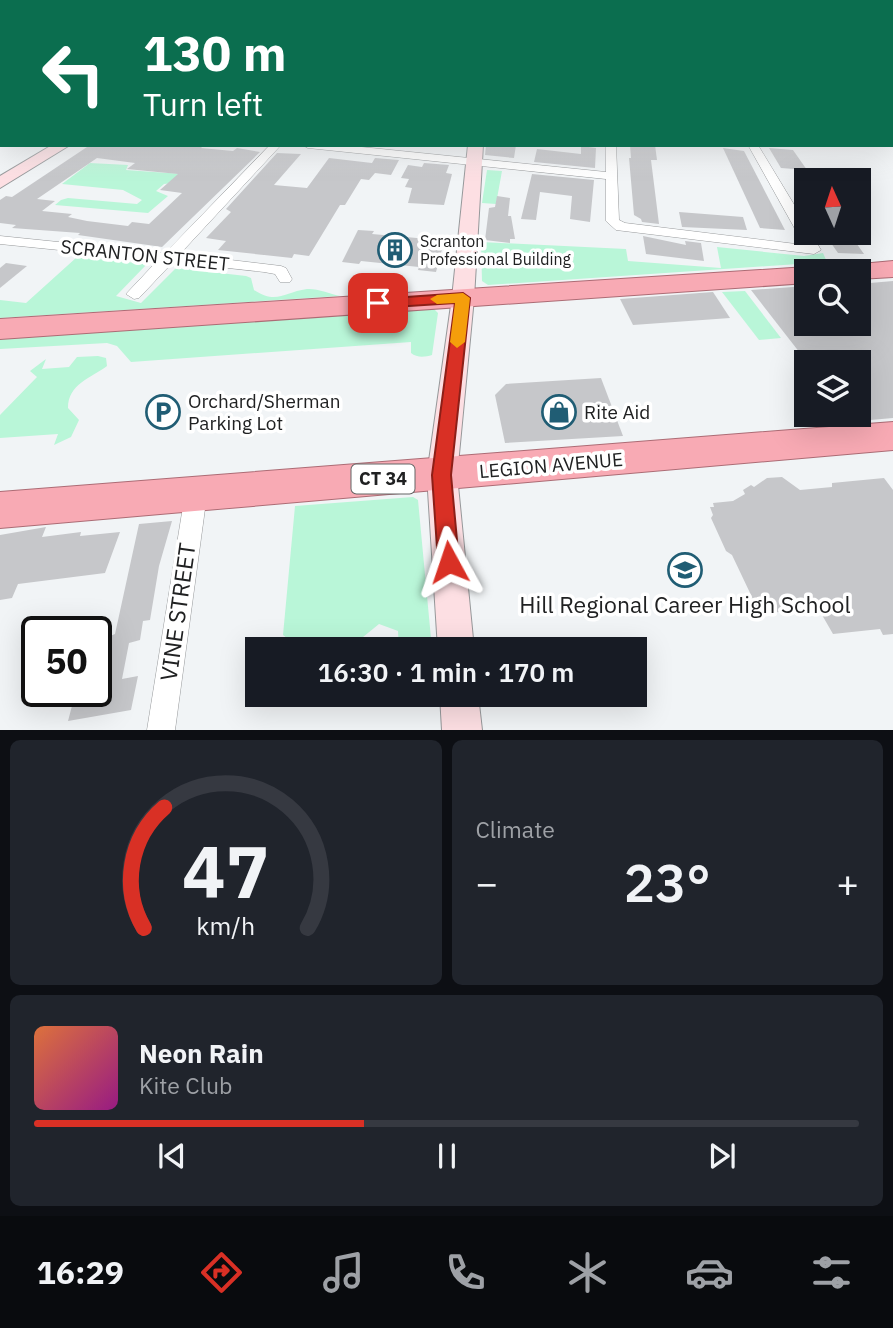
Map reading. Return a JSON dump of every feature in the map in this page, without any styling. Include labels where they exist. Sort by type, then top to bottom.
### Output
[{"type":"highway","points":[[0,329],[463,298],[794,264]]},
{"type":"highway","points":[[871,270],[893,269]]},
{"type":"highway","name":"LEGION AVENUE","points":[[0,510],[893,436]]},
{"type":"main road","points":[[0,183],[60,147]]},
{"type":"main road","points":[[455,637],[442,475],[463,298],[475,154]]},
{"type":"main road","points":[[460,707],[462,730]]},
{"type":"street","points":[[134,294],[274,147]]},
{"type":"street","points":[[345,147],[475,154],[612,176]]},
{"type":"street","points":[[611,147],[613,222],[621,227],[795,259]]},
{"type":"street","points":[[754,147],[810,259]]},
{"type":"street","name":"SCRANTON STREET","points":[[0,240],[264,267],[281,271],[285,279]]},
{"type":"street","points":[[0,256],[19,242]]},
{"type":"street","name":"VINE STREET","points":[[160,730],[195,494]]},
{"type":"green space","points":[[90,163],[128,165],[126,170],[182,174],[173,183],[164,184],[156,191],[168,196],[148,213],[55,205],[68,198],[137,204],[142,200],[123,190],[62,184]]},
{"type":"green space","points":[[487,170],[502,171],[496,204],[482,203]]},
{"type":"green space","points":[[481,242],[626,249],[628,261],[721,268],[717,247],[804,256],[823,253],[826,259],[794,259],[794,264],[488,285],[482,281]]},
{"type":"green space","points":[[77,257],[147,264],[116,296],[141,303],[176,268],[246,276],[251,278],[254,290],[269,297],[311,289],[340,296],[0,318],[0,300],[26,303]]},
{"type":"green space","points":[[745,291],[781,338],[759,340],[722,292]]},
{"type":"green space","points":[[433,308],[438,313],[432,355],[424,357],[411,353],[411,342],[131,362],[117,346],[107,343],[0,349],[0,338]]},
{"type":"green space","points":[[77,357],[106,358],[107,366],[81,382],[69,400],[68,408],[79,420],[71,437],[54,445],[58,434],[0,438],[0,415],[37,377],[30,371],[46,359],[42,369],[69,367]]},
{"type":"green space","points":[[413,497],[418,500],[431,637],[398,637],[398,631],[379,624],[363,637],[283,635],[295,506]]},
{"type":"building","points":[[87,147],[202,147],[233,151],[237,148],[260,152],[162,247],[78,235],[80,233],[12,228],[16,225],[0,223],[0,200],[6,196],[12,197]],"holes":[[[97,158],[135,163],[127,169],[178,174],[160,190],[182,193],[149,224],[132,222],[128,226],[68,217],[72,214],[42,211],[55,201],[37,199]]]},
{"type":"building","points":[[486,147],[516,147],[514,158],[485,155]]},
{"type":"building","points":[[581,147],[596,148],[595,168],[534,162],[537,149],[581,154]]},
{"type":"building","points":[[630,147],[655,147],[657,160],[651,160],[659,224],[642,222],[634,215]]},
{"type":"building","points":[[723,148],[744,151],[785,230],[760,228]]},
{"type":"building","points":[[769,148],[793,150],[806,168],[794,169],[781,168]]},
{"type":"building","points":[[277,153],[301,154],[274,185],[307,188],[329,158],[372,163],[375,158],[399,160],[391,175],[375,173],[369,180],[361,179],[345,205],[340,205],[309,256],[294,254],[292,258],[218,250],[226,241],[206,238],[231,212],[226,209]]},
{"type":"building","points":[[424,163],[449,165],[446,173],[452,174],[444,205],[408,203],[412,188],[405,187],[409,179],[401,178],[408,165],[422,167]]},
{"type":"building","points":[[532,174],[594,180],[590,222],[570,219],[572,196],[540,192],[536,220],[521,219]]},
{"type":"building","points":[[497,196],[510,198],[508,216],[511,216],[515,239],[510,239],[510,243],[485,240],[489,208],[495,207]]},
{"type":"building","points":[[679,212],[743,217],[747,230],[682,227]]},
{"type":"building","name":"Scranton Professional Building","points":[[358,230],[374,231],[372,234],[445,238],[436,272],[418,270],[419,267],[361,261],[359,264],[342,262]]},
{"type":"building","points":[[643,236],[686,245],[685,241],[701,243],[704,261],[646,254]]},
{"type":"building","points":[[832,245],[858,245],[864,254],[838,253]]},
{"type":"building","points":[[6,263],[27,266],[0,288],[0,268]]},
{"type":"building","points":[[893,281],[893,418],[871,420],[871,350],[798,350],[751,290],[794,287],[794,336],[871,336],[871,283]]},
{"type":"building","points":[[713,292],[730,318],[633,325],[620,299]]},
{"type":"building","points":[[601,378],[623,436],[505,443],[495,395],[506,384]]},
{"type":"building","points":[[782,477],[800,490],[832,487],[832,483],[884,478],[893,490],[893,634],[883,635],[880,629],[833,634],[818,608],[760,614],[732,555],[726,551],[711,518],[713,515],[710,507],[714,507],[713,503],[733,501],[745,494],[743,490],[751,485],[754,487],[767,478]]},
{"type":"building","points":[[172,521],[159,566],[150,620],[143,621],[140,640],[129,643],[122,679],[138,676],[131,710],[68,721],[72,707],[112,707],[112,635],[115,634],[139,524]]},
{"type":"building","points":[[46,527],[42,537],[81,532],[80,536],[120,532],[105,573],[18,584],[12,598],[0,600],[0,535]]},
{"type":"slow traffic","points":[[437,299],[463,298],[457,342]]},
{"type":"place","name":"Scranton Professional Building","points":[[395,250]]},
{"type":"place","name":"Orchard/Sherman Parking Lot","points":[[163,412]]},
{"type":"place","name":"Rite Aid","points":[[559,412]]},
{"type":"place","name":"Hill Regional Career High School","points":[[685,570]]},
{"type":"route","points":[[378,303],[463,298],[442,475],[449,562]]}]
